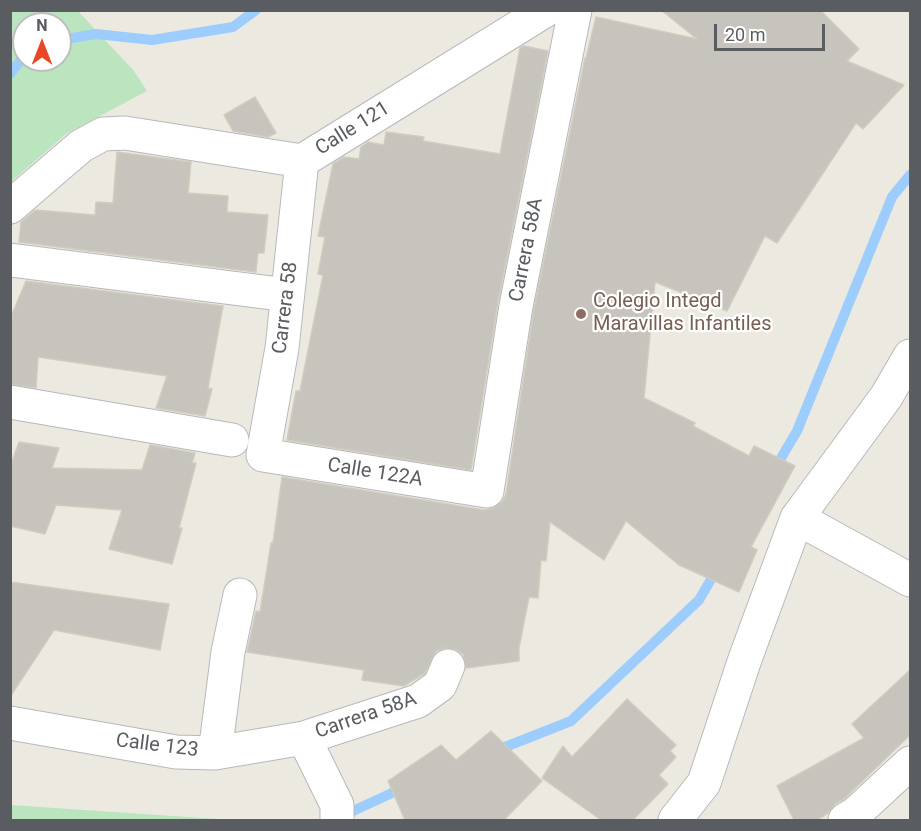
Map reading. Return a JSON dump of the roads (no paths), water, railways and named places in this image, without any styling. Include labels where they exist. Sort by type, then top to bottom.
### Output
[{"type":"street","name":"Calle 121","points":[[10,207],[81,146],[103,134],[125,133],[302,161],[546,10]]},
{"type":"street","name":"Carrera 58A","points":[[487,492],[516,306],[575,10]]},
{"type":"street","name":"Carrera 58","points":[[263,455],[282,348],[302,161]]},
{"type":"street","points":[[10,260],[272,293]]},
{"type":"street","points":[[675,820],[704,783],[745,659],[797,518],[886,397],[910,356]]},
{"type":"street","points":[[10,402],[232,440]]},
{"type":"street","name":"Calle 122A","points":[[263,455],[487,492]]},
{"type":"street","points":[[797,518],[910,580]]},
{"type":"street","points":[[215,753],[228,652],[240,595]]},
{"type":"street","name":"Carrera 58A","points":[[304,738],[418,701],[440,685],[448,666]]},
{"type":"street","name":"Calle 123","points":[[10,723],[176,752],[215,753],[304,738]]},
{"type":"street","points":[[304,738],[337,805],[337,820]]},
{"type":"street","points":[[845,820],[855,814],[910,763]]},
{"type":"waterway","points":[[72,38],[96,34],[152,40],[233,27],[256,10]]},
{"type":"waterway","points":[[774,470],[797,431],[892,197],[910,175]]},
{"type":"waterway","points":[[495,751],[571,721],[699,600],[717,569]]},
{"type":"waterway","points":[[340,817],[405,787]]},
{"type":"place","name":"Colegio Integd Maravillas Infantiles","points":[[581,314]]}]
